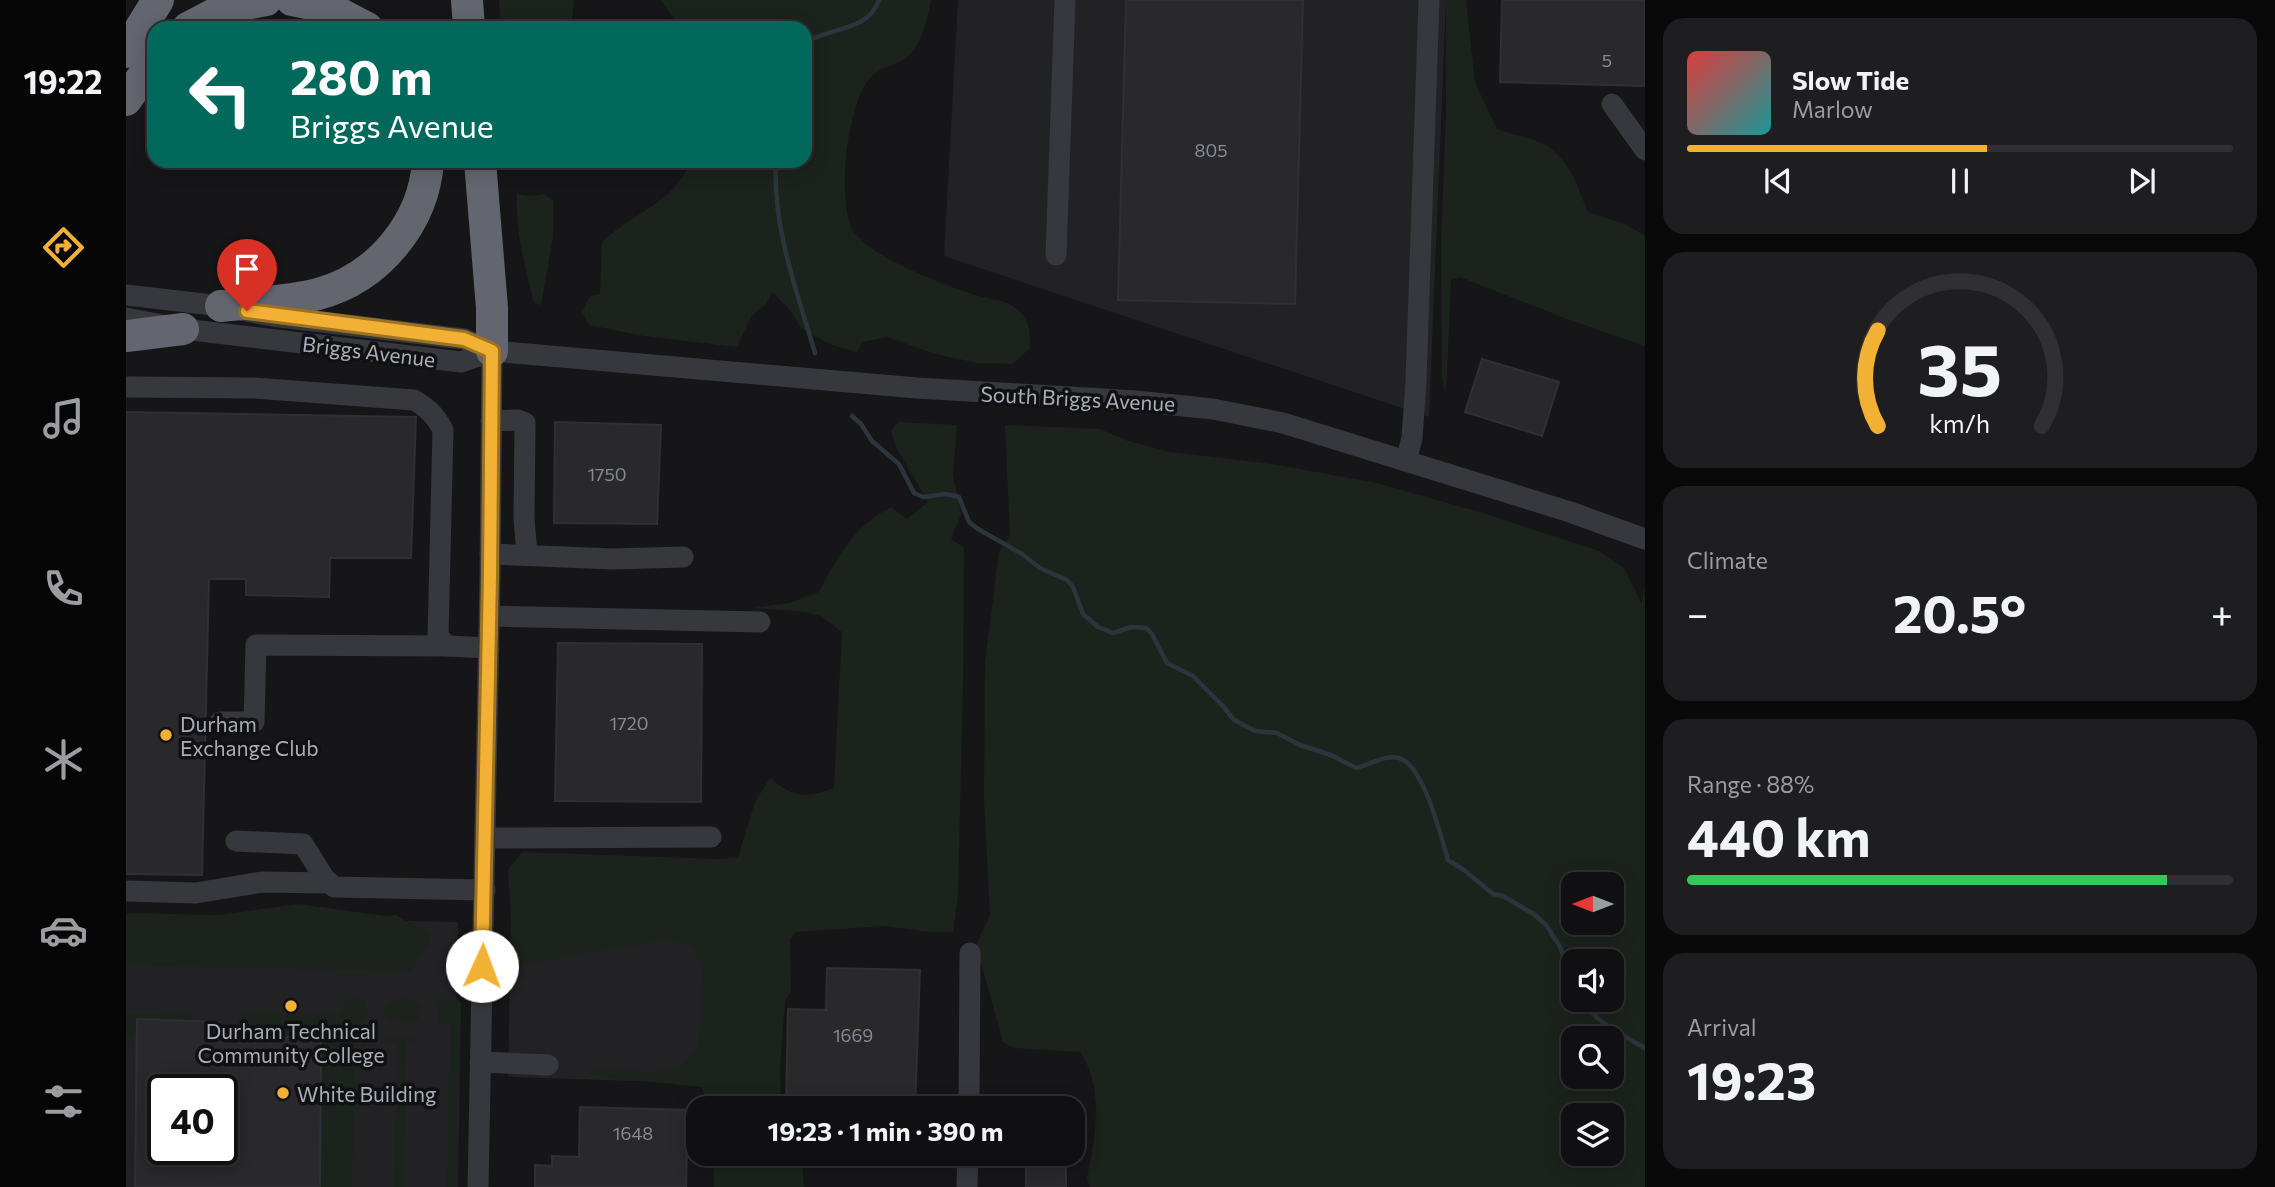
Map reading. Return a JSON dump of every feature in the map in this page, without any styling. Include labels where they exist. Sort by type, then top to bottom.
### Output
[{"type":"highway","points":[[126,52],[158,0]]},
{"type":"highway","points":[[201,21],[226,8],[266,0]]},
{"type":"highway","points":[[292,0],[327,7],[353,21]]},
{"type":"highway","points":[[467,0],[468,21]]},
{"type":"highway","points":[[126,100],[147,71]]},
{"type":"highway","points":[[221,306],[319,294],[367,271],[392,248],[412,219],[424,188],[427,168]]},
{"type":"highway","points":[[481,168],[492,308],[492,351]]},
{"type":"highway","points":[[126,336],[183,329]]},
{"type":"street","points":[[1056,255],[1065,0]]},
{"type":"street","points":[[1405,461],[1412,438],[1416,381],[1429,0]]},
{"type":"street","points":[[1612,104],[1645,150]]},
{"type":"street","name":"Briggs Avenue","points":[[126,295],[464,339],[492,351]]},
{"type":"street","name":"Briggs Avenue","points":[[126,318],[183,329],[461,362],[492,351]]},
{"type":"street","points":[[478,1187],[486,838],[492,351]]},
{"type":"street","name":"South Briggs Avenue","points":[[492,351],[917,388],[1175,403],[1213,408],[1283,423],[1570,512],[1645,539]]},
{"type":"street","points":[[126,387],[253,387],[414,400],[435,414],[443,430],[437,624],[438,637],[448,646]]},
{"type":"street","points":[[491,421],[518,420],[525,423],[524,519],[527,554]]},
{"type":"street","points":[[490,554],[613,559],[683,557]]},
{"type":"street","points":[[489,616],[760,622]]},
{"type":"street","points":[[220,722],[254,722],[256,645],[489,648]]},
{"type":"street","points":[[486,838],[711,837]]},
{"type":"street","points":[[236,841],[303,844],[334,887],[485,890]]},
{"type":"street","points":[[126,891],[196,892],[262,882],[330,883]]},
{"type":"street","points":[[969,1096],[970,953]]},
{"type":"street","points":[[480,1062],[548,1066]]},
{"type":"street","points":[[968,1166],[968,1187]]},
{"type":"shaded area","points":[[499,0],[574,0],[572,21],[500,21]]},
{"type":"shaded area","points":[[661,0],[931,0],[917,46],[902,61],[882,69],[869,79],[855,109],[845,175],[845,196],[852,229],[872,249],[906,268],[943,284],[1012,306],[1027,322],[1030,348],[1013,364],[977,363],[936,354],[887,337],[863,342],[857,352],[832,345],[801,328],[790,310],[772,292],[766,304],[751,317],[737,347],[644,336],[589,325],[582,312],[590,296],[600,294],[602,242],[663,198],[674,188],[687,168],[812,168],[812,21],[675,21]]},
{"type":"shaded area","points":[[958,0],[1446,0],[1429,417],[944,256]]},
{"type":"shaded area","points":[[1446,0],[1466,0],[1475,83],[1497,129],[1549,147],[1568,168],[1588,212],[1625,224],[1645,236],[1645,346],[1460,277],[1451,280],[1446,395],[1442,379],[1441,242],[1446,115]]},
{"type":"shaded area","points":[[517,194],[543,194],[553,200],[553,237],[541,305],[534,303],[524,263],[519,235]]},
{"type":"shaded area","points":[[898,422],[957,425],[953,475],[961,514],[951,539],[964,548],[963,681],[958,894],[953,932],[884,926],[795,932],[790,939],[791,991],[785,1001],[781,1096],[705,1096],[702,1087],[585,1073],[603,1067],[650,1072],[683,1065],[697,1049],[702,965],[691,946],[667,940],[521,966],[513,951],[508,870],[522,852],[718,859],[738,857],[755,802],[770,778],[785,789],[800,794],[815,794],[834,788],[842,632],[821,616],[798,611],[752,608],[789,603],[819,592],[840,554],[867,523],[891,507],[907,519],[928,502],[896,447],[891,431]]},
{"type":"shaded area","points":[[1005,425],[1100,429],[1128,441],[1170,452],[1272,464],[1377,483],[1483,513],[1599,551],[1624,568],[1642,604],[1645,585],[1645,1187],[1090,1187],[1087,1178],[1096,1114],[1093,1082],[1088,1066],[1080,1052],[1014,1048],[1003,1042],[976,945],[990,915],[984,799],[985,662],[999,552],[1010,535]]},
{"type":"shaded area","points":[[299,904],[385,916],[396,915],[430,935],[429,945],[410,971],[126,965],[126,913],[219,915]]},
{"type":"shaded area","name":"Durham Technical Community College","points":[[126,916],[458,922],[453,1187],[126,1187]]},
{"type":"shaded area","points":[[511,923],[712,927],[709,1078],[635,1081],[508,1077]]},
{"type":"shaded area","points":[[354,997],[365,1002],[368,1013],[355,1027],[286,1027],[287,1012],[341,1013],[344,1002]]},
{"type":"shaded area","points":[[395,999],[417,1002],[422,1009],[418,1019],[413,1023],[402,1023],[398,1019],[397,1023],[389,1021],[384,1015],[384,1008]]},
{"type":"shaded area","points":[[445,999],[457,999],[461,1003],[458,1187],[447,1187],[450,1026],[438,1023],[439,1003]]},
{"type":"shaded area","points":[[241,1011],[281,1012],[280,1026],[260,1027],[248,1019],[241,1019]]},
{"type":"shaded area","points":[[126,1014],[194,1015],[194,1020],[137,1019],[136,1038],[126,1036]]},
{"type":"shaded area","points":[[303,1032],[355,1032],[352,1187],[320,1187],[321,1038],[303,1037]]},
{"type":"shaded area","points":[[387,1037],[415,1037],[419,1043],[406,1043],[404,1187],[394,1187],[397,1044],[383,1043]]},
{"type":"shaded area","points":[[713,1166],[802,1166],[804,1187],[714,1187]]},
{"type":"building","points":[[1126,0],[1303,0],[1295,304],[1118,300]]},
{"type":"building","points":[[1502,0],[1645,0],[1645,86],[1500,82]]},
{"type":"building","points":[[1482,359],[1559,382],[1542,436],[1465,412]]},
{"type":"building","name":"Durham Exchange Club","points":[[126,412],[416,417],[411,558],[330,558],[329,597],[246,595],[246,579],[209,579],[202,875],[126,874]]},
{"type":"building","points":[[555,422],[661,425],[657,524],[554,523]]},
{"type":"building","points":[[558,643],[702,644],[701,802],[555,801]]},
{"type":"building","points":[[827,968],[920,970],[915,1096],[786,1096],[788,1009],[826,1010]]},
{"type":"building","points":[[137,1019],[220,1022],[220,1036],[321,1038],[320,1187],[135,1187]]},
{"type":"building","points":[[580,1107],[686,1110],[686,1187],[535,1187],[535,1165],[552,1166],[552,1156],[579,1157]]},
{"type":"building","points":[[1026,1166],[1066,1166],[1066,1187],[1026,1187]]},
{"type":"waterway","points":[[812,40],[847,28],[866,18],[879,0]]},
{"type":"waterway","points":[[776,168],[782,234],[815,353]]},
{"type":"waterway","points":[[852,416],[872,441],[899,464],[914,493],[923,497],[946,494],[959,497],[969,522],[978,529],[1022,554],[1040,568],[1067,580],[1073,587],[1083,614],[1098,627],[1113,633],[1131,627],[1146,628],[1167,663],[1193,676],[1234,720],[1255,731],[1277,733],[1356,768],[1388,757],[1399,758],[1408,763],[1424,787],[1448,860],[1493,894],[1503,896],[1535,915],[1546,925],[1561,950]]},
{"type":"waterway","points":[[1591,1012],[1618,1033],[1645,1048]]},
{"type":"place","name":"Durham Exchange Club","points":[[166,735]]},
{"type":"place","name":"Durham Technical Community College","points":[[291,1006]]},
{"type":"place","name":"White Building","points":[[283,1093]]},
{"type":"route","points":[[247,311],[464,339],[492,351],[482,966]]}]
